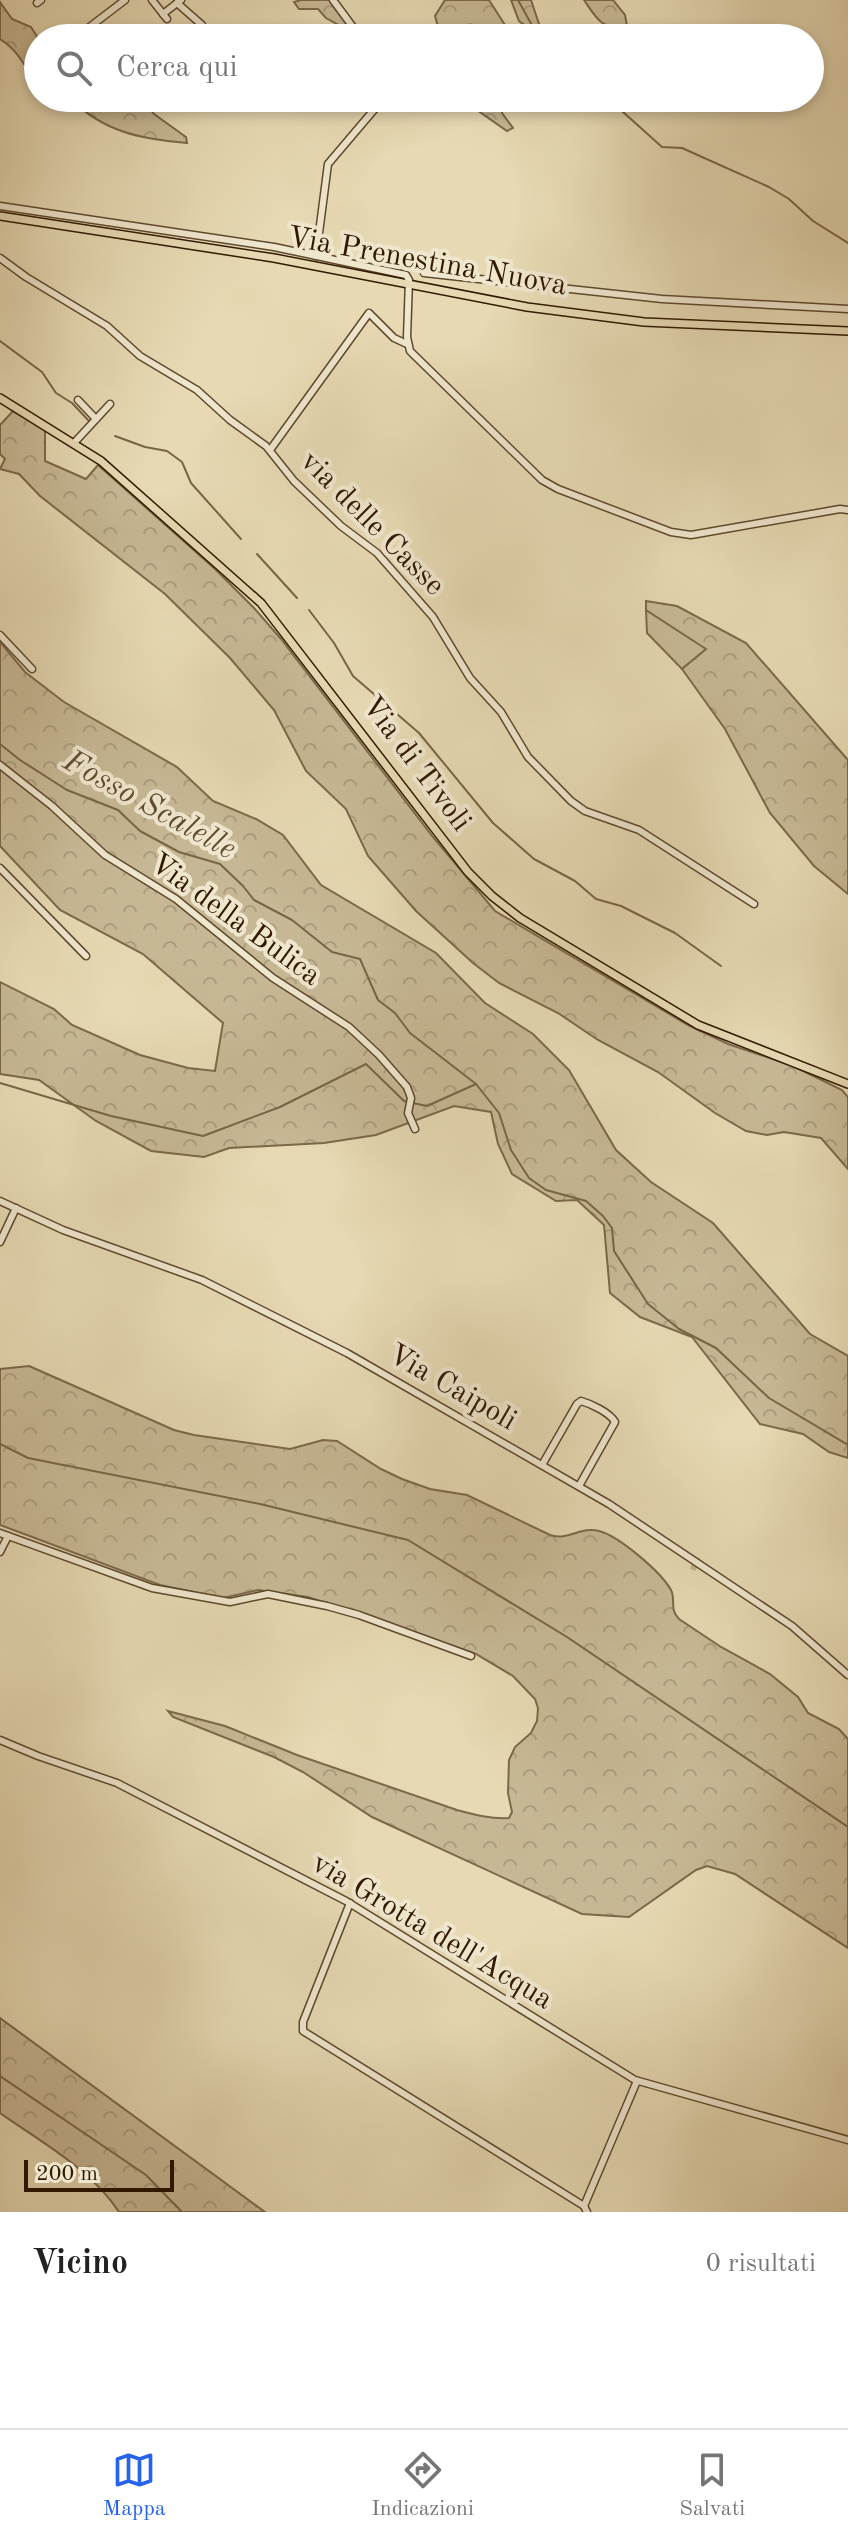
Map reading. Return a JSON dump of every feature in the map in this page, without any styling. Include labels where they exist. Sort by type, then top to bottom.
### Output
[{"type":"main road","name":"Via Prenestina Nuova","points":[[0,216],[274,258],[511,305],[626,320],[848,331]]},
{"type":"main road","name":"Via di Tivoli","points":[[0,398],[101,461],[261,603],[468,872],[495,899],[566,947],[698,1025],[848,1084]]},
{"type":"street","points":[[94,24],[125,0]]},
{"type":"street","points":[[152,0],[165,17],[179,2],[201,24]]},
{"type":"street","points":[[333,0],[351,24]]},
{"type":"street","points":[[316,256],[328,164],[372,112]]},
{"type":"street","points":[[0,206],[316,256],[406,275],[409,285],[407,344],[413,354],[542,480],[567,493],[671,532],[691,535],[848,510]]},
{"type":"street","name":"via delle Casse","points":[[0,258],[107,326],[136,353],[199,391],[270,450],[294,481],[338,523],[377,553],[431,614],[473,683],[499,710],[525,752],[547,779],[583,810],[639,830],[754,904]]},
{"type":"street","points":[[424,273],[662,299],[848,309]]},
{"type":"street","points":[[270,450],[369,313],[394,338],[407,344]]},
{"type":"street","points":[[78,400],[96,419]]},
{"type":"street","points":[[74,443],[110,404]]},
{"type":"street","points":[[0,635],[32,669]]},
{"type":"street","name":"Via della Bulica","points":[[0,765],[52,806],[105,855],[176,899],[268,974],[355,1032],[405,1084],[411,1098],[408,1113],[415,1129]]},
{"type":"street","points":[[0,868],[86,956]]},
{"type":"street","name":"Via Caipoli","points":[[0,1201],[63,1230],[213,1285],[342,1350],[579,1486],[792,1626],[848,1675]]},
{"type":"street","points":[[0,1242],[16,1208]]},
{"type":"street","points":[[542,1465],[579,1402],[585,1402],[612,1417],[614,1424],[579,1486]]},
{"type":"street","points":[[0,1552],[4,1534],[152,1588],[227,1602],[268,1594],[327,1606],[471,1656]]},
{"type":"street","name":"via Grotta dell'Acqua","points":[[0,1740],[124,1786],[350,1903],[637,2081],[848,2140]]},
{"type":"street","points":[[350,1903],[302,2024],[303,2031],[586,2209],[637,2081]]},
{"type":"green space","points":[[331,0],[347,24],[337,24],[318,9],[299,9],[294,2]]},
{"type":"green space","points":[[445,0],[489,0],[504,24],[437,24],[435,16]]},
{"type":"green space","points":[[511,0],[531,0],[539,24],[519,21]]},
{"type":"green space","points":[[584,0],[613,0],[625,15],[627,24],[604,24]]},
{"type":"green space","points":[[0,2],[12,19],[24,24],[24,65],[0,39]]},
{"type":"green space","points":[[86,112],[152,112],[186,137],[187,143],[138,136]]},
{"type":"green space","points":[[480,112],[502,112],[513,128],[507,131]]},
{"type":"green space","points":[[13,411],[45,430],[45,461],[86,479],[98,465],[254,608],[433,837],[495,911],[688,1025],[728,1044],[793,1066],[842,1090],[848,1097],[848,1169],[821,1138],[784,1132],[767,1135],[746,1131],[658,1072],[598,1040],[558,1013],[499,983],[473,963],[416,911],[368,856],[346,809],[306,771],[274,710],[230,658],[165,594],[40,496],[19,474],[0,469],[5,459],[0,454],[0,425]]},
{"type":"green space","points":[[646,601],[677,606],[746,643],[848,760],[848,894],[814,866],[770,813],[725,729],[682,669],[706,649],[646,610]]},
{"type":"green space","points":[[646,610],[707,649],[682,669],[647,633]]},
{"type":"green space","points":[[0,642],[25,672],[64,702],[177,767],[213,801],[256,819],[283,835],[321,885],[436,953],[485,1003],[533,1034],[569,1070],[616,1150],[651,1182],[713,1223],[810,1334],[848,1356],[848,1458],[829,1452],[803,1434],[760,1424],[692,1337],[640,1317],[610,1293],[604,1225],[577,1200],[556,1201],[512,1174],[498,1144],[491,1112],[454,1106],[376,1135],[324,1143],[229,1148],[204,1157],[151,1151],[96,1121],[39,1080],[0,1074],[0,982],[54,1009],[72,1025],[140,1055],[188,1068],[215,1071],[223,1023],[143,954],[60,910],[0,846]]},
{"type":"green space","points":[[29,1366],[174,1430],[290,1449],[323,1440],[337,1441],[402,1479],[430,1489],[467,1495],[550,1535],[599,1531],[628,1547],[671,1590],[674,1612],[679,1619],[770,1674],[798,1697],[808,1713],[839,1729],[848,1739],[848,1948],[735,1874],[707,1866],[696,1870],[629,1917],[582,1914],[372,1817],[274,1757],[173,1717],[168,1711],[225,1726],[297,1755],[457,1810],[509,1818],[512,1812],[508,1793],[509,1760],[515,1747],[531,1733],[537,1721],[538,1708],[535,1699],[513,1676],[476,1654],[308,1597],[258,1590],[223,1598],[160,1585],[0,1525],[0,1369]]},
{"type":"green space","points":[[0,2018],[265,2212],[119,2212],[80,2169],[0,2113]]},
{"type":"waterway","points":[[518,0],[531,24]]},
{"type":"waterway","points":[[623,112],[662,147],[682,148],[769,187],[848,243]]},
{"type":"waterway","points":[[0,341],[42,372],[56,393],[72,403],[89,421]]},
{"type":"waterway","points":[[115,436],[167,451],[182,462],[191,483],[241,539]]},
{"type":"waterway","points":[[257,554],[297,598]]},
{"type":"waterway","points":[[309,610],[334,643],[353,676],[419,733],[493,823],[534,859],[575,881],[596,899],[621,906],[675,933],[721,966]]},
{"type":"waterway","name":"Fosso Scalelle","points":[[0,744],[67,790],[118,810],[140,831],[179,852],[220,864],[254,900],[292,920],[332,952],[360,959],[378,1000],[395,1013],[410,1033],[476,1084],[499,1113],[511,1150],[529,1178],[546,1190],[586,1201],[603,1216],[612,1228],[614,1251],[648,1304],[679,1329],[716,1348],[769,1398],[848,1445]]},
{"type":"waterway","points":[[0,1083],[111,1116],[203,1136],[280,1107],[366,1064],[404,1101],[427,1106],[476,1084]]},
{"type":"waterway","points":[[0,1444],[28,1458],[260,1504],[408,1540],[567,1637],[848,1827]]},
{"type":"waterway","points":[[0,2076],[146,2175],[182,2212]]},
{"type":"tunnel","points":[[693,1570],[697,1557]]}]
